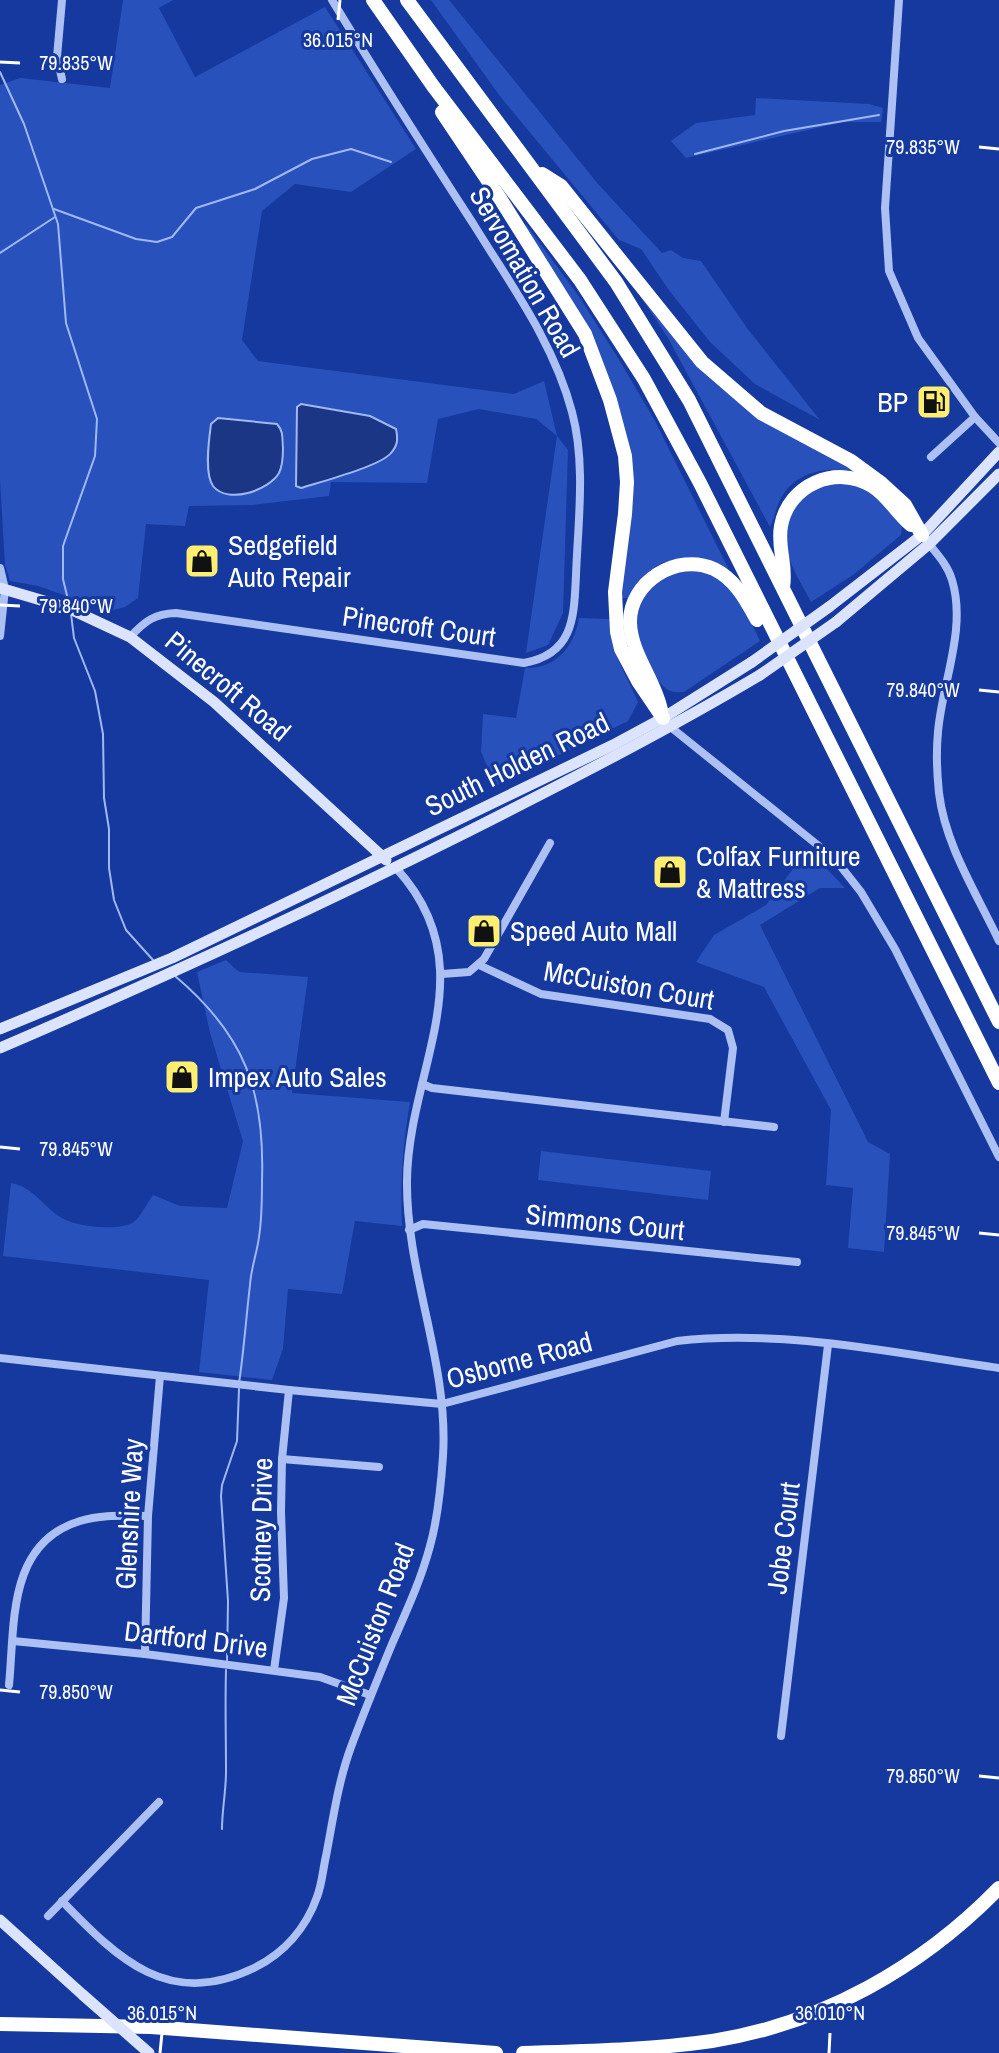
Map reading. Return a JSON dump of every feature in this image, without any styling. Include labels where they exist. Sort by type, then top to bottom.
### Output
[{"type":"highway","points":[[373,0],[418,66],[552,242],[644,379],[700,483],[996,1076],[999,1091]]},
{"type":"highway","points":[[407,0],[575,224],[652,338],[689,400],[999,1022]]},
{"type":"highway","points":[[418,66],[429,92],[585,334],[610,400],[625,456],[625,514],[615,592],[617,632],[621,649],[638,681],[667,723]]},
{"type":"highway","points":[[531,167],[561,186],[702,362],[761,413],[851,461],[881,483],[905,505],[926,540]]},
{"type":"highway","points":[[783,587],[786,570],[780,535],[784,514],[791,500],[804,487],[822,479],[846,477],[869,484],[926,540]]},
{"type":"highway","points":[[667,723],[657,691],[635,645],[630,620],[639,593],[659,572],[672,566],[691,564],[717,571],[744,596],[770,643],[786,658]]},
{"type":"highway","points":[[523,2053],[678,2046],[716,2041],[784,2023],[864,1991],[903,1968],[952,1932],[999,1888]]},
{"type":"highway","points":[[0,2024],[151,2027],[496,2053]]},
{"type":"main road","name":"South Holden Road","points":[[0,1029],[172,958],[667,723],[926,540],[999,452]]},
{"type":"main road","name":"South Holden Road","points":[[0,1048],[170,976],[396,868],[760,675],[836,622],[999,474]]},
{"type":"main road","name":"Pinecroft Road","points":[[3,589],[68,608],[130,637],[214,702],[396,868]]},
{"type":"main road","points":[[0,1920],[149,2053]]},
{"type":"street","points":[[62,0],[57,57],[62,79]]},
{"type":"street","name":"Servomation Road","points":[[332,0],[534,320],[563,382],[577,438],[579,485],[574,603],[570,627],[561,643]]},
{"type":"street","points":[[899,0],[885,208],[889,271],[918,338],[975,417],[999,443]]},
{"type":"street","points":[[931,457],[975,417]]},
{"type":"street","points":[[926,540],[945,564],[952,581],[957,612],[938,732],[940,796],[947,828],[959,858],[999,941]]},
{"type":"street","points":[[0,568],[3,589],[0,636]]},
{"type":"street","name":"Pinecroft Court","points":[[130,637],[147,619],[159,614],[176,613],[524,663],[552,654],[561,643]]},
{"type":"street","points":[[667,723],[835,859],[855,882],[895,949],[999,1157]]},
{"type":"street","points":[[442,974],[469,972],[479,965],[550,843]]},
{"type":"street","name":"McCuiston Road","points":[[62,1901],[100,1940],[128,1962],[164,1979],[195,1985],[229,1979],[266,1961],[296,1936],[318,1896],[346,1761],[431,1544],[443,1455],[442,1404],[409,1230],[408,1163],[438,1013],[442,974],[430,922],[408,881],[396,868]]},
{"type":"street","name":"McCuiston Court","points":[[479,965],[541,994],[703,1018],[723,1025],[732,1036],[733,1048],[724,1122]]},
{"type":"street","points":[[422,1084],[432,1088],[774,1127]]},
{"type":"street","name":"Simmons Court","points":[[409,1230],[423,1224],[797,1262]]},
{"type":"street","name":"Osborne Road","points":[[0,1358],[442,1404],[677,1341],[752,1337],[999,1368]]},
{"type":"street","name":"Jobe Court","points":[[781,1736],[828,1345]]},
{"type":"street","name":"Glenshire Way","points":[[145,1654],[148,1516],[160,1376]]},
{"type":"street","name":"Scotney Drive","points":[[274,1670],[284,1598],[282,1459],[289,1390]]},
{"type":"street","points":[[282,1459],[379,1467]]},
{"type":"street","points":[[9,1685],[21,1579],[27,1562],[46,1538],[81,1520],[106,1516],[148,1516]]},
{"type":"street","name":"Dartford Drive","points":[[13,1641],[274,1670],[320,1677],[370,1695]]},
{"type":"street","points":[[48,1916],[159,1802]]},
{"type":"shaded area","points":[[123,0],[173,0],[159,8],[195,77],[325,7],[416,149],[351,192],[295,184],[262,211],[242,340],[258,361],[514,394],[544,381],[557,436],[536,419],[479,409],[438,419],[427,483],[331,482],[329,496],[252,505],[189,506],[185,526],[146,524],[138,598],[125,607],[109,611],[38,586],[10,581],[5,565],[0,480],[0,85],[20,78],[110,88]],"holes":[[[297,407],[348,412],[396,429],[389,457],[301,488],[296,486]],[[211,424],[236,495],[214,488],[209,464]]]},
{"type":"shaded area","points":[[431,0],[449,0],[598,184],[662,253],[671,250],[683,258],[701,261],[747,328],[820,420],[755,384],[710,342],[641,249],[619,240],[499,95]]},
{"type":"shaded area","points":[[756,98],[869,104],[883,108],[881,122],[843,122],[686,158],[671,141],[696,123],[755,115]]},
{"type":"shaded area","points":[[526,224],[580,298],[655,421],[731,574],[673,560],[651,570],[629,598],[622,598],[625,429],[524,226]]},
{"type":"shaded area","points":[[633,285],[707,373],[853,468],[852,471],[822,471],[796,481],[782,496],[770,527],[668,338]]},
{"type":"shaded area","points":[[301,404],[370,416],[396,429],[395,447],[385,458],[363,468],[301,488],[296,486],[297,407]]},
{"type":"shaded area","points":[[218,418],[277,424],[281,430],[283,457],[279,473],[267,485],[238,495],[220,492],[213,486],[208,447],[211,424]]},
{"type":"shaded area","points":[[557,436],[568,450],[563,613],[548,645],[526,653]]},
{"type":"shaded area","points":[[850,482],[866,490],[885,506],[902,525],[901,535],[853,575],[811,602],[787,550],[785,528],[788,516],[814,486]]},
{"type":"shaded area","points":[[679,569],[711,573],[736,591],[760,641],[684,692],[669,690],[656,677],[636,625],[638,607],[650,588]]},
{"type":"shaded area","points":[[579,618],[609,619],[616,655],[638,702],[628,721],[496,786],[481,752],[483,714],[516,718],[525,668],[546,665],[562,654],[573,638]]},
{"type":"shaded area","points":[[808,849],[845,888],[820,888],[760,925],[868,1142],[890,1154],[884,1252],[848,1248],[853,1188],[826,1185],[831,1110],[764,987],[696,962],[714,935],[766,905]]},
{"type":"shaded area","points":[[226,960],[239,972],[308,977],[292,1093],[410,1102],[401,1194],[402,1226],[355,1221],[342,1294],[288,1289],[283,1349],[272,1380],[199,1372],[209,1280],[3,1256],[11,1183],[32,1193],[62,1218],[88,1226],[129,1224],[138,1218],[153,1195],[180,1206],[227,1208],[243,1141],[210,1033],[197,972]]},
{"type":"shaded area","points":[[541,1151],[711,1171],[708,1200],[538,1180]]},
{"type":"waterway","points":[[0,72],[24,124],[58,224],[66,323],[97,419],[95,456],[63,546],[63,579],[69,604]]},
{"type":"waterway","points":[[695,154],[784,131],[879,115]]},
{"type":"waterway","points":[[54,209],[136,239],[157,242],[172,237],[196,208],[255,189],[312,159],[351,149],[391,162]]},
{"type":"waterway","points":[[0,253],[55,217]]},
{"type":"waterway","points":[[71,614],[74,638],[95,691],[103,734],[104,798],[114,900],[126,930],[153,960]]},
{"type":"waterway","points":[[175,976],[219,1020],[234,1043],[246,1067],[260,1119],[261,1223],[239,1383]]},
{"type":"waterway","points":[[227,1663],[228,1601],[221,1496],[237,1441],[239,1389]]},
{"type":"waterway","points":[[222,1829],[226,1779],[226,1670]]},
{"type":"place","name":"BP","points":[[934,402]]},
{"type":"place","name":"Sedgefield Auto Repair","points":[[202,561]]},
{"type":"place","name":"Colfax Furniture & Mattress","points":[[670,872]]},
{"type":"place","name":"Speed Auto Mall","points":[[484,931]]},
{"type":"place","name":"Impex Auto Sales","points":[[182,1077]]}]
